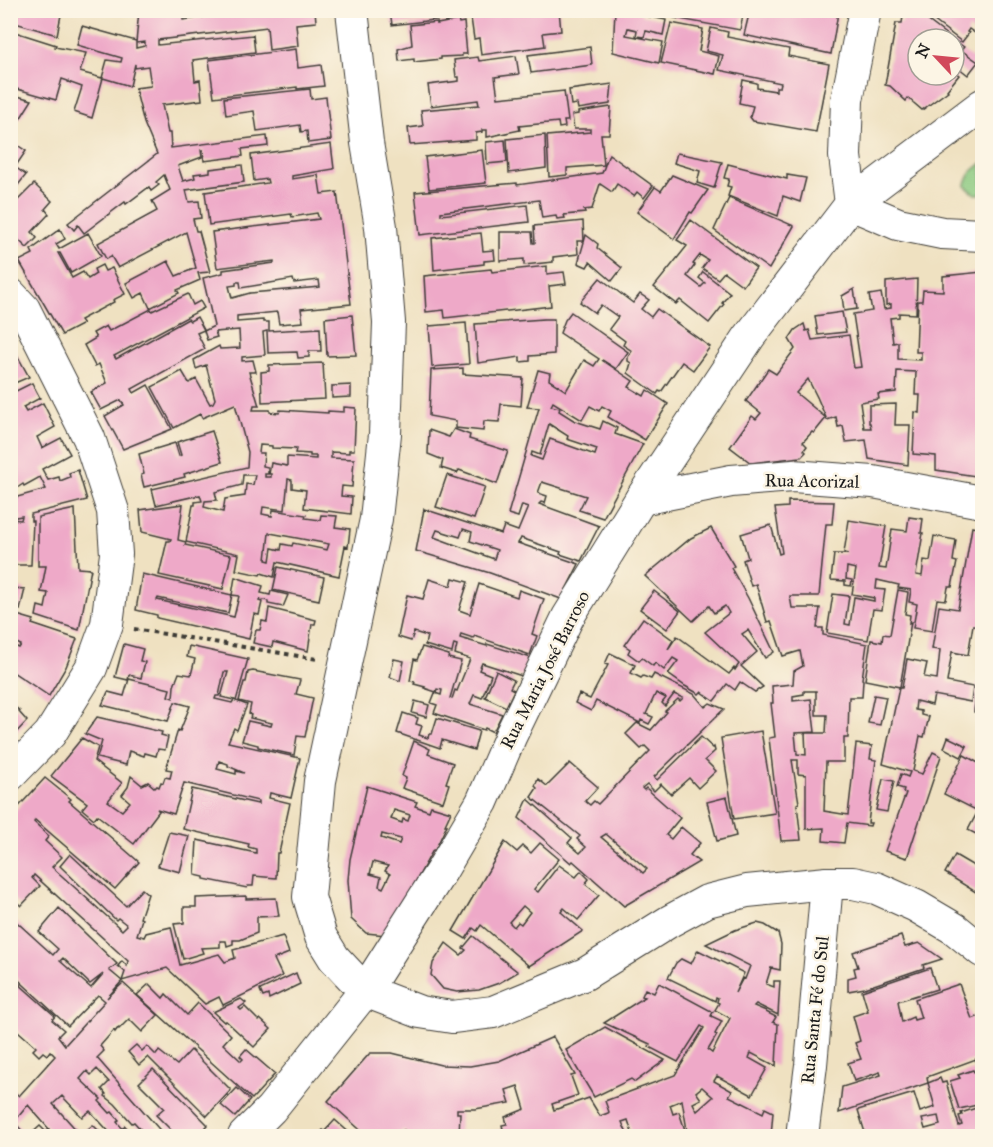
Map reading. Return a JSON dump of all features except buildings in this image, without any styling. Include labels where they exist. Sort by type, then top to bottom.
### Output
[{"type":"street","points":[[352,10],[367,142],[381,227],[389,322],[385,434],[376,519],[320,781],[309,897],[321,937],[334,958],[365,991],[420,1012],[452,1017],[493,1012],[585,974],[670,921],[707,901],[747,891],[827,883],[876,888],[915,906],[955,929],[982,951]]},
{"type":"street","points":[[865,10],[847,100],[845,156],[851,204],[898,224],[942,233],[982,235]]},
{"type":"street","name":"Rua Maria José Barroso","points":[[244,1137],[271,1109],[365,991],[442,870],[482,802],[511,735],[568,617],[641,499],[749,337],[851,204],[982,105]]},
{"type":"street","points":[[10,294],[24,309],[89,438],[112,511],[116,554],[107,624],[91,668],[50,734],[10,775]]},
{"type":"street","name":"Rua Acorizal","points":[[641,499],[731,481],[793,476],[873,482],[982,502]]},
{"type":"street","name":"Rua Santa Fé do Sul","points":[[802,1137],[811,1065],[827,883]]},
{"type":"path","points":[[107,624],[345,663]]},
{"type":"green space","points":[[982,163],[982,194],[975,194],[965,186],[971,172]]}]
